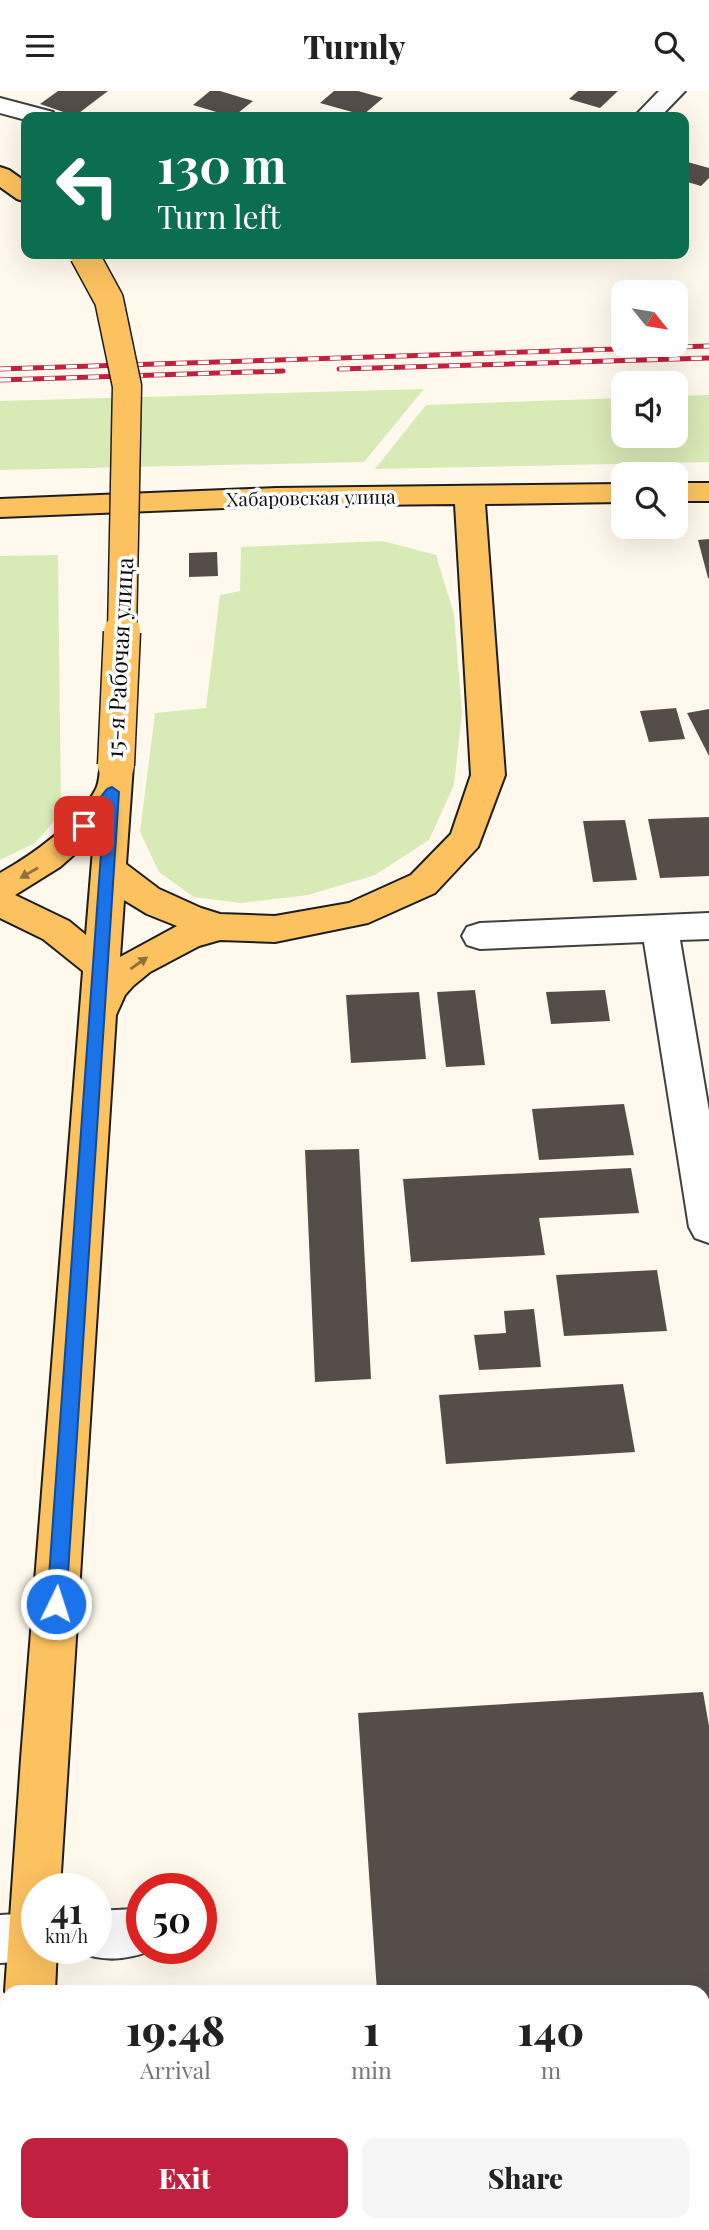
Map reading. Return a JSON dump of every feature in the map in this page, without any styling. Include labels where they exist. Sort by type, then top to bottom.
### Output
[{"type":"main road","points":[[0,175],[21,190]]},
{"type":"main road","name":"15-я Рабочая улица","points":[[31,1873],[44,1759],[99,1016],[125,572],[127,386],[109,300],[86,259]]},
{"type":"main road","points":[[688,492],[709,492]]},
{"type":"main road","name":"Хабаровская улица","points":[[0,508],[276,497],[611,493]]},
{"type":"main road","points":[[108,868],[131,890],[161,908],[220,927],[275,929],[356,914],[423,884],[466,839],[488,775],[470,495]]},
{"type":"main road","points":[[0,888],[42,865],[71,841],[114,778]]},
{"type":"main road","points":[[0,903],[56,930],[102,967]]},
{"type":"main road","points":[[99,1016],[109,989],[137,963],[187,936],[220,927]]},
{"type":"main road","name":"15-я Рабочая улица","points":[[27,1964],[29,1985]]},
{"type":"street","points":[[651,112],[673,91]]},
{"type":"street","points":[[0,104],[27,112]]},
{"type":"street","points":[[480,936],[709,926]]},
{"type":"street","points":[[660,928],[709,1227]]},
{"type":"green space","points":[[424,389],[364,462],[0,470],[0,401]]},
{"type":"green space","points":[[709,395],[709,462],[375,469],[426,405],[611,398],[611,448],[688,448],[688,396]]},
{"type":"green space","points":[[383,541],[436,555],[454,614],[462,713],[454,785],[429,840],[375,875],[308,895],[241,903],[194,897],[159,872],[140,832],[155,713],[206,708],[220,595],[240,591],[241,547]]},
{"type":"green space","points":[[58,555],[61,813],[35,843],[0,860],[0,556]]},
{"type":"building","points":[[58,91],[108,91],[80,112],[63,112],[40,104]]},
{"type":"building","points":[[210,91],[220,91],[253,101],[239,112],[216,112],[193,105]]},
{"type":"building","points":[[334,91],[358,91],[383,98],[367,112],[352,112],[320,103]]},
{"type":"building","points":[[578,91],[618,91],[600,108],[569,99]]},
{"type":"building","points":[[689,162],[709,168],[709,178],[701,186],[689,182]]},
{"type":"building","points":[[709,539],[709,578],[708,578],[698,540]]},
{"type":"building","points":[[217,552],[218,576],[189,577],[189,553]]},
{"type":"building","points":[[676,708],[685,739],[649,742],[640,711]]},
{"type":"building","points":[[709,709],[709,756],[687,713]]},
{"type":"building","points":[[709,817],[709,876],[660,878],[648,819]]},
{"type":"building","points":[[625,820],[637,880],[593,882],[583,821]]},
{"type":"building","points":[[475,990],[485,1065],[446,1067],[437,992]]},
{"type":"building","points":[[605,990],[610,1021],[551,1024],[546,992]]},
{"type":"building","points":[[419,992],[426,1059],[351,1063],[346,995]]},
{"type":"building","points":[[624,1104],[634,1155],[539,1160],[532,1109]]},
{"type":"building","points":[[359,1149],[371,1379],[315,1382],[305,1150]]},
{"type":"building","points":[[631,1168],[639,1213],[539,1218],[545,1255],[411,1262],[403,1179]]},
{"type":"building","points":[[657,1270],[667,1331],[564,1336],[556,1275]]},
{"type":"building","points":[[534,1309],[541,1367],[479,1370],[474,1335],[506,1333],[504,1311]]},
{"type":"building","points":[[623,1384],[635,1452],[446,1464],[439,1395]]},
{"type":"building","points":[[703,1692],[709,1726],[709,1985],[377,1985],[358,1713]]},
{"type":"railway","points":[[0,369],[709,346]]},
{"type":"railway","points":[[339,369],[709,358]]},
{"type":"railway","points":[[0,380],[283,371]]},
{"type":"route","points":[[56,1604],[104,946],[112,792],[84,826]]}]
